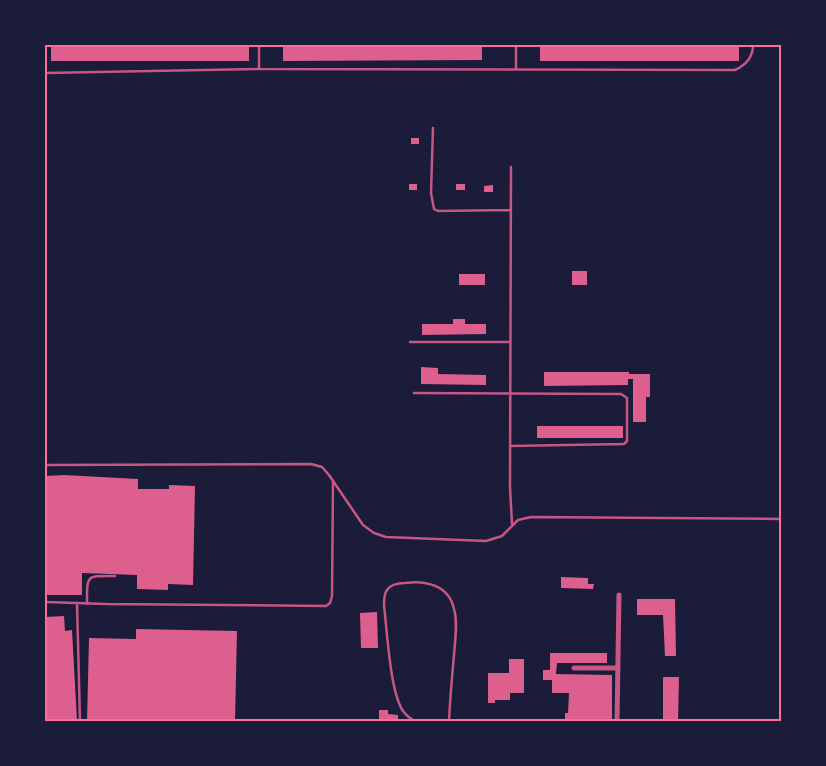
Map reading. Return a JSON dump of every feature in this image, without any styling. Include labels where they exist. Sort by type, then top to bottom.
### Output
[{"type":"street","points":[[618,721],[619,595]]},
{"type":"street","points":[[574,668],[618,668]]},
{"type":"lane","points":[[259,45],[259,69]]},
{"type":"lane","points":[[516,45],[516,69]]},
{"type":"lane","points":[[45,73],[259,69],[735,70],[743,66],[752,56],[753,45]]},
{"type":"lane","points":[[433,128],[431,194],[434,209],[438,211],[510,210]]},
{"type":"lane","points":[[511,167],[510,495],[512,524]]},
{"type":"lane","points":[[410,342],[510,342]]},
{"type":"lane","points":[[414,393],[621,394],[627,398],[627,441],[624,444],[510,446]]},
{"type":"lane","points":[[45,466],[299,463],[322,467],[363,525],[374,533],[386,537],[486,541],[502,536],[512,524],[531,516],[781,518]]},
{"type":"lane","points":[[45,602],[77,604],[326,606],[330,603],[332,596],[333,481]]},
{"type":"lane","points":[[87,604],[87,582],[90,578],[94,576],[115,576]]},
{"type":"lane","points":[[415,721],[404,712],[397,699],[384,605],[384,597],[388,588],[411,582],[428,582],[436,586],[449,598],[454,608],[456,628],[448,721]]},
{"type":"lane","points":[[77,604],[80,721]]},
{"type":"building","points":[[51,45],[249,45],[249,61],[51,61]]},
{"type":"building","points":[[283,45],[482,45],[482,60],[283,61]]},
{"type":"building","points":[[540,45],[739,45],[739,61],[540,61]]},
{"type":"building","points":[[411,138],[419,138],[419,144],[411,144]]},
{"type":"building","points":[[409,184],[417,184],[417,190],[409,190]]},
{"type":"building","points":[[456,184],[465,184],[465,190],[456,190]]},
{"type":"building","points":[[493,185],[493,192],[484,192],[484,186]]},
{"type":"building","points":[[572,271],[587,271],[587,285],[572,285]]},
{"type":"building","points":[[459,274],[485,274],[485,285],[459,285]]},
{"type":"building","points":[[453,319],[465,319],[465,324],[486,324],[486,334],[422,335],[422,324],[453,324]]},
{"type":"building","points":[[421,367],[438,368],[438,374],[486,375],[486,385],[421,384]]},
{"type":"building","points":[[544,372],[629,372],[629,374],[650,374],[650,397],[646,397],[646,422],[633,422],[633,379],[628,379],[628,385],[544,386]]},
{"type":"building","points":[[537,426],[623,426],[623,438],[537,438]]},
{"type":"building","points":[[64,475],[138,479],[138,489],[169,489],[169,485],[195,486],[193,585],[168,584],[168,590],[137,589],[137,575],[82,573],[82,595],[45,595],[45,476]]},
{"type":"building","points":[[561,577],[588,578],[588,584],[594,584],[593,589],[561,588]]},
{"type":"building","points":[[637,599],[675,599],[676,656],[665,656],[663,615],[637,615]]},
{"type":"building","points":[[377,612],[378,648],[361,648],[360,613]]},
{"type":"building","points":[[64,616],[65,631],[72,630],[77,721],[45,721],[45,617]]},
{"type":"building","points":[[136,629],[237,631],[235,721],[87,721],[89,638],[136,639]]},
{"type":"building","points":[[550,653],[607,653],[607,663],[557,663],[556,674],[612,675],[612,721],[565,720],[565,713],[568,713],[569,693],[552,693],[552,680],[543,680],[543,670],[550,670]]},
{"type":"building","points":[[509,659],[524,659],[524,693],[510,693],[510,700],[495,700],[495,703],[488,703],[488,673],[509,673]]},
{"type":"building","points":[[663,677],[679,677],[678,721],[663,721]]},
{"type":"building","points":[[379,710],[388,710],[388,714],[398,715],[398,721],[379,721]]}]
